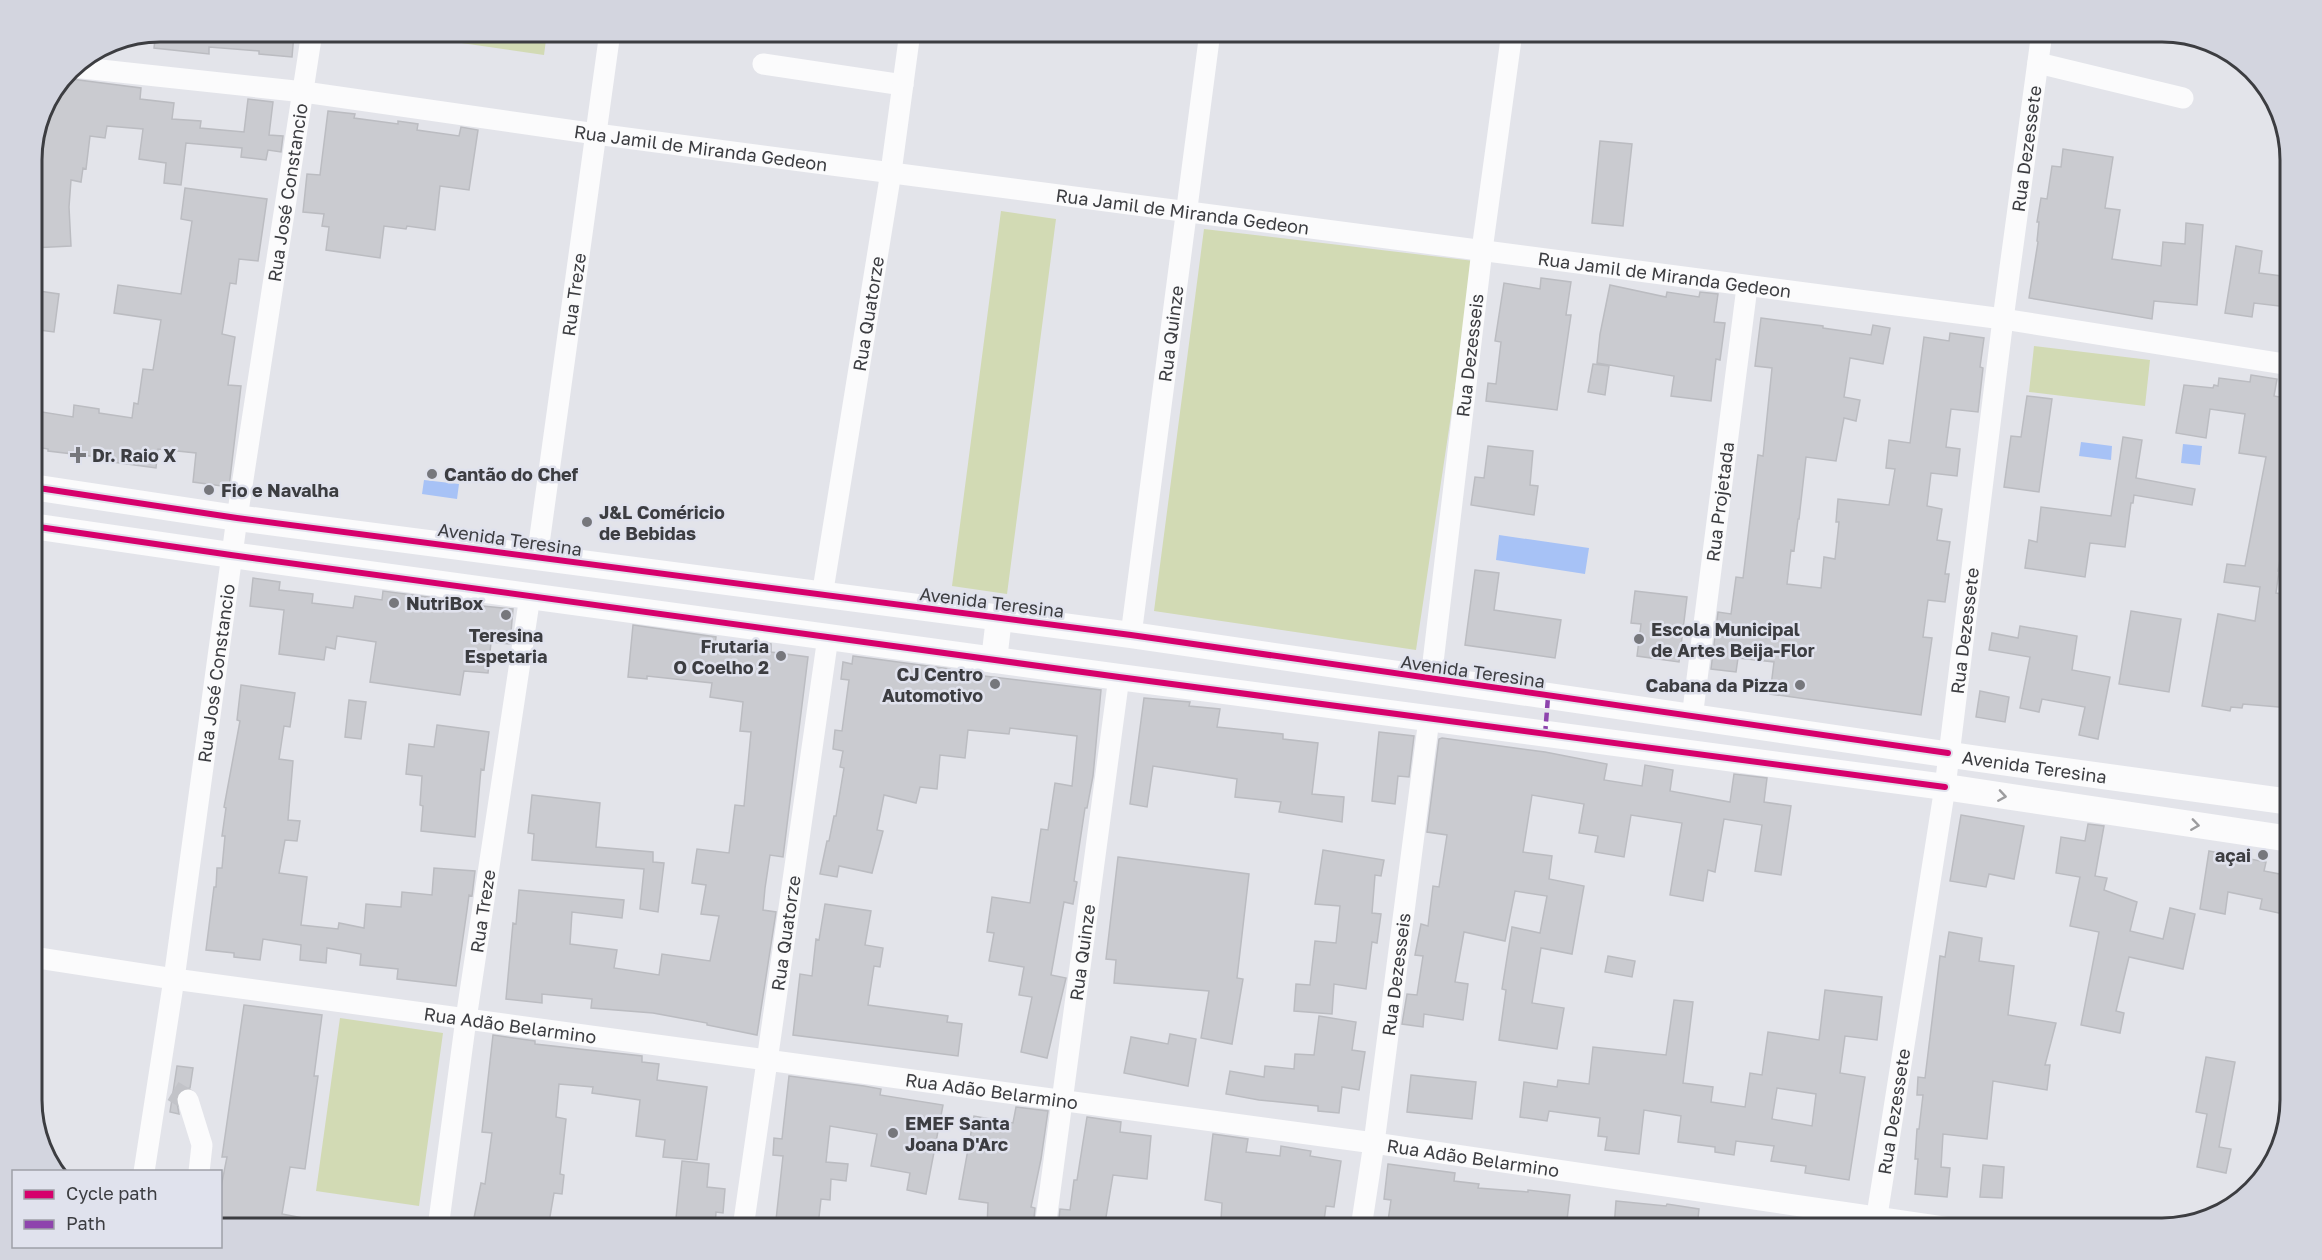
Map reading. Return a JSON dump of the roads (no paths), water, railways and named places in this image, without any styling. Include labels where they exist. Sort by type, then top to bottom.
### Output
[{"type":"main road","name":"Avenida Teresina","points":[[42,489],[237,518],[1131,635],[2280,801]]},
{"type":"main road","name":"Avenida Teresina","points":[[42,527],[994,660],[1945,787],[2280,837]]},
{"type":"main road","points":[[994,660],[999,618]]},
{"type":"main road","points":[[2039,802],[2043,767]]},
{"type":"main road","points":[[2125,814],[2128,779]]},
{"type":"street","name":"Rua José Constancio","points":[[145,1170],[173,1092],[174,979],[231,555],[311,42]]},
{"type":"street","name":"Rua Treze","points":[[537,558],[609,42]]},
{"type":"street","name":"Rua Quatorze","points":[[822,596],[891,172],[909,42]]},
{"type":"street","name":"Rua Quinze","points":[[1131,635],[1209,42]]},
{"type":"street","name":"Rua Dezesseis","points":[[1431,679],[1482,250],[1511,42]]},
{"type":"street","name":"Rua Dezessete","points":[[1877,1218],[1945,787],[2003,320],[2041,42]]},
{"type":"street","points":[[2038,63],[2183,98]]},
{"type":"street","points":[[763,64],[903,85]]},
{"type":"street","name":"Rua Jamil de Miranda Gedeon","points":[[85,68],[304,92],[596,134],[2003,320],[2280,363]]},
{"type":"street","name":"Rua Projetada","points":[[1692,717],[1747,287]]},
{"type":"street","name":"Rua Treze","points":[[439,1218],[466,1018],[530,596]]},
{"type":"street","name":"Rua Quatorze","points":[[744,1218],[828,637]]},
{"type":"street","name":"Rua Quinze","points":[[1046,1218],[1119,677]]},
{"type":"street","name":"Rua Dezesseis","points":[[1363,1218],[1429,719]]},
{"type":"street","name":"Rua Adão Belarmino","points":[[42,959],[174,979],[1374,1143],[1839,1218]]},
{"type":"street","points":[[173,1092],[202,1144],[199,1170]]},
{"type":"water","points":[[2081,442],[2112,446],[2111,460],[2079,456]]},
{"type":"water","points":[[2183,444],[2202,446],[2200,465],[2181,463]]},
{"type":"water","points":[[424,480],[459,484],[457,499],[422,494]]},
{"type":"water","points":[[1499,535],[1589,548],[1585,574],[1496,560]]},
{"type":"tunnel","points":[[173,1091],[188,1100]]},
{"type":"place","name":"Dr. Raio X","points":[[78,455]]},
{"type":"place","name":"Cantão do Chef","points":[[432,474]]},
{"type":"place","name":"Fio e Navalha","points":[[209,490]]},
{"type":"place","name":"J&L Coméricio de Bebidas","points":[[587,522]]},
{"type":"place","name":"NutriBox","points":[[394,603]]},
{"type":"place","name":"Teresina Espetaria","points":[[506,615]]},
{"type":"place","name":"Escola Municipal de Artes Beija-Flor","points":[[1639,639]]},
{"type":"place","name":"Frutaria O Coelho 2","points":[[781,656]]},
{"type":"place","name":"CJ Centro Automotivo","points":[[995,684]]},
{"type":"place","name":"Cabana da Pizza","points":[[1800,685]]},
{"type":"place","name":"açai","points":[[2263,855]]},
{"type":"place","name":"EMEF Santa Joana D'Arc","points":[[893,1133]]}]
